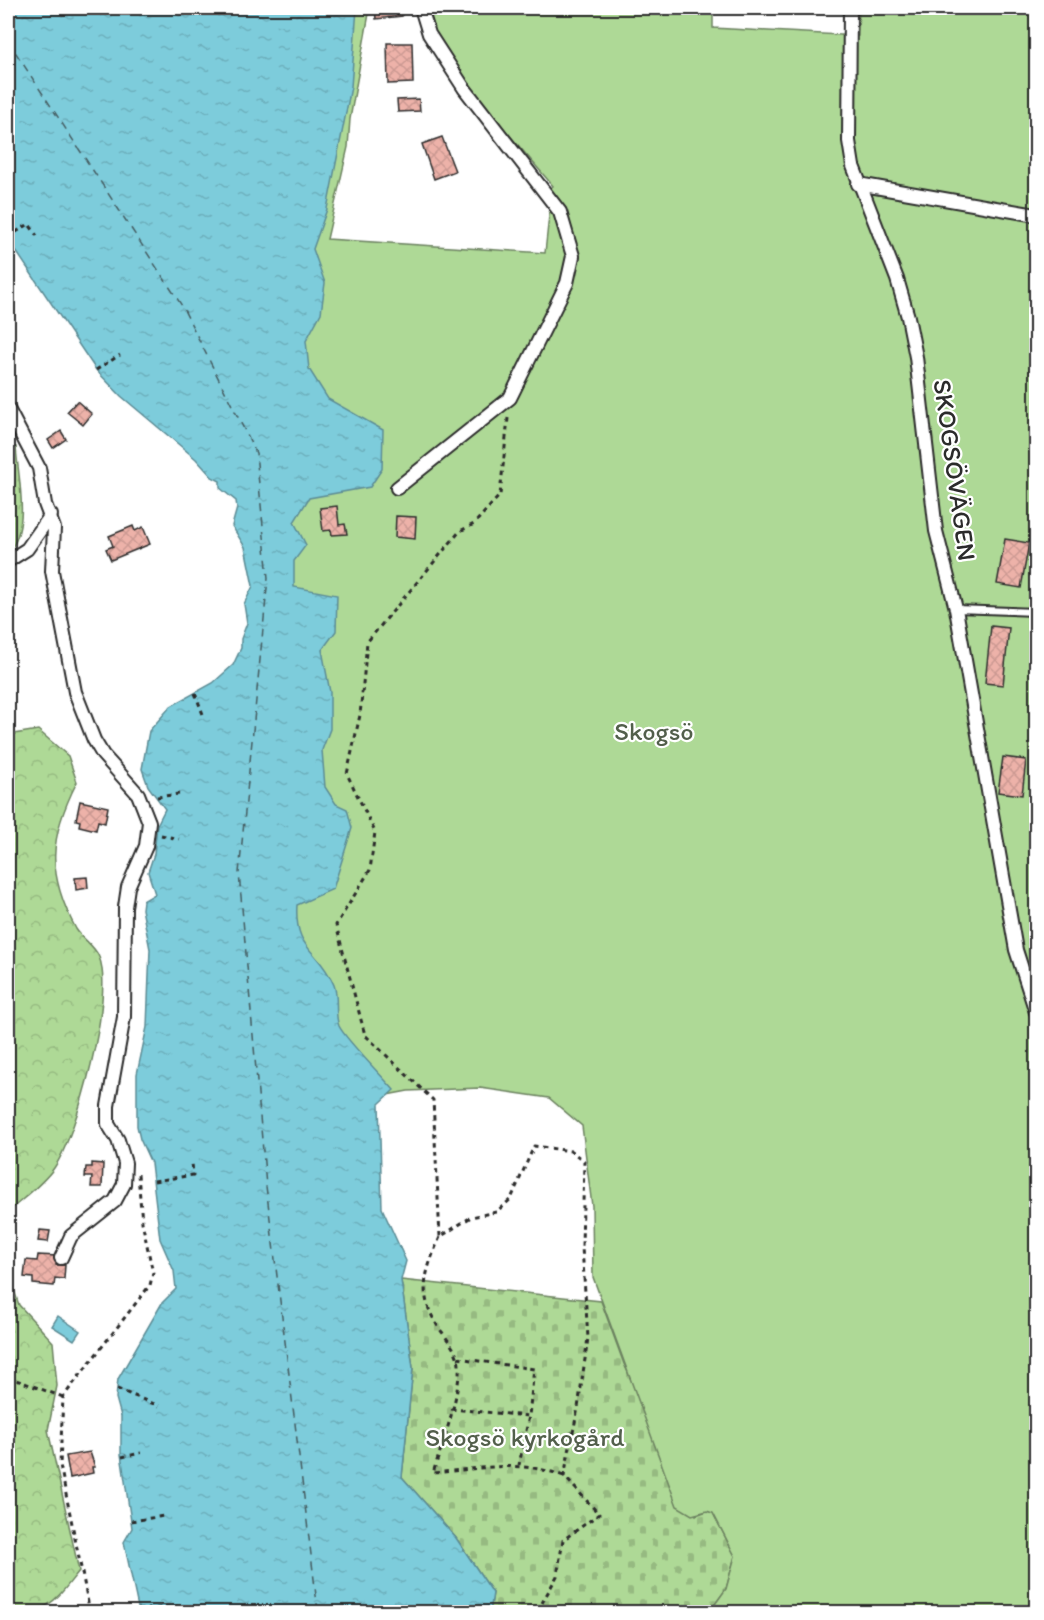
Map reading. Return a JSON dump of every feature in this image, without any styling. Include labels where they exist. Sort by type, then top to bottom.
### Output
[{"type":"street","points":[[397,489],[510,398],[567,283],[573,256],[560,212],[464,88],[429,34],[421,8]]},
{"type":"street","name":"SKOGSÖVÄGEN","points":[[850,8],[849,141],[858,184],[893,269],[908,317],[916,357],[936,531],[956,609],[1016,950],[1036,1012]]},
{"type":"street","points":[[858,184],[1036,215]]},
{"type":"street","points":[[8,409],[39,468],[45,504],[51,515],[54,528],[52,571],[75,692],[94,740],[103,756],[138,794],[148,822],[146,846],[129,887],[125,907],[124,1017],[108,1106],[108,1124],[118,1140],[125,1163],[124,1184],[115,1201],[71,1236],[61,1258]]},
{"type":"street","points":[[8,561],[27,549],[51,515]]},
{"type":"lane","points":[[956,609],[1036,612]]},
{"type":"path","points":[[8,237],[30,224],[37,236]]},
{"type":"path","points":[[96,370],[120,355]]},
{"type":"path","points":[[510,398],[500,495],[474,524],[459,531],[367,642],[360,715],[347,774],[375,832],[370,870],[336,925],[365,1035],[433,1100],[440,1237],[428,1265],[425,1299],[430,1314],[458,1358],[459,1367],[451,1409],[434,1473],[519,1465],[542,1469],[564,1476],[599,1514],[563,1540],[557,1576],[537,1612]]},
{"type":"path","points":[[195,693],[204,717]]},
{"type":"path","points":[[157,797],[179,794]]},
{"type":"path","points":[[156,834],[179,838]]},
{"type":"path","points":[[440,1237],[471,1217],[496,1212],[511,1199],[534,1146],[571,1151],[584,1161],[582,1247],[588,1338],[578,1408],[564,1476]]},
{"type":"path","points":[[154,1181],[193,1175],[192,1163]]},
{"type":"path","points":[[90,1612],[60,1465],[63,1397],[150,1285],[153,1273],[142,1222],[140,1180],[135,1167]]},
{"type":"path","points":[[458,1358],[534,1369],[529,1416],[519,1465]]},
{"type":"path","points":[[8,1377],[63,1397]]},
{"type":"path","points":[[117,1389],[159,1406]]},
{"type":"path","points":[[451,1409],[529,1416]]},
{"type":"path","points":[[122,1457],[141,1453]]},
{"type":"path","points":[[131,1521],[164,1516]]},
{"type":"path","points":[[138,1610],[183,1606]]},
{"type":"green space","name":"Skogsö","points":[[8,8],[370,8],[350,119],[348,147],[327,239],[545,253],[550,206],[542,195],[553,186],[462,76],[446,52],[426,8],[713,8],[713,28],[858,36],[859,8],[1036,8],[1036,1612],[714,1612],[713,1607],[726,1589],[735,1556],[713,1513],[707,1511],[692,1515],[677,1506],[593,1277],[592,1206],[582,1126],[549,1098],[480,1088],[408,1091],[260,1119],[263,505]]},
{"type":"green space","points":[[8,447],[16,447],[21,516],[15,542],[8,553]]},
{"type":"green space","points":[[38,730],[68,756],[77,782],[56,838],[56,872],[66,909],[76,929],[95,949],[99,957],[103,975],[102,1001],[98,1031],[83,1096],[63,1151],[49,1174],[8,1212],[8,735]]},
{"type":"green space","points":[[8,1273],[19,1305],[53,1342],[57,1386],[48,1430],[79,1571],[50,1604],[22,1612],[8,1612]]},
{"type":"green space","name":"Skogsö kyrkogård","points":[[401,1280],[601,1301],[624,1364],[696,1515],[707,1511],[713,1513],[735,1556],[726,1589],[713,1607],[714,1612],[490,1612],[493,1593],[456,1538],[402,1477],[413,1368]]},
{"type":"water","points":[[8,8],[357,8],[351,87],[327,209],[313,249],[325,283],[321,313],[306,341],[309,369],[328,399],[383,430],[382,469],[370,487],[309,498],[294,522],[306,545],[294,561],[294,587],[337,595],[336,631],[322,650],[330,692],[330,729],[322,750],[325,787],[336,804],[347,809],[352,828],[333,889],[297,905],[297,920],[303,941],[328,973],[334,985],[339,1026],[356,1049],[394,1090],[379,1104],[382,1208],[406,1261],[401,1280],[413,1368],[402,1477],[456,1538],[493,1593],[490,1612],[139,1612],[124,1542],[132,1528],[121,1454],[121,1416],[116,1398],[118,1379],[162,1303],[176,1289],[174,1271],[160,1239],[151,1163],[137,1126],[137,1074],[147,1027],[150,949],[142,909],[143,901],[155,894],[148,872],[154,854],[157,825],[165,809],[148,786],[142,769],[149,731],[171,706],[213,683],[233,665],[241,648],[241,639],[247,623],[244,604],[253,586],[245,547],[232,526],[237,508],[236,501],[220,488],[220,481],[212,477],[196,459],[121,396],[96,370],[8,239]]},
{"type":"water","points":[[58,1316],[80,1331],[74,1340],[52,1326]]},
{"type":"building","points":[[375,8],[401,8],[402,16],[376,19]]},
{"type":"building","points":[[387,43],[412,43],[413,83],[388,84]]},
{"type":"building","points":[[419,99],[420,111],[398,112],[397,100]]},
{"type":"building","points":[[442,137],[455,171],[434,179],[422,144]]},
{"type":"building","points":[[77,401],[92,414],[83,425],[67,412]]},
{"type":"building","points":[[61,431],[66,439],[53,448],[48,440]]},
{"type":"building","points":[[337,506],[339,525],[345,524],[347,534],[332,535],[331,530],[323,531],[320,508]]},
{"type":"building","points":[[396,516],[416,517],[415,539],[395,537]]},
{"type":"building","points":[[133,526],[135,531],[143,527],[150,544],[111,560],[106,549],[113,546],[109,536]]},
{"type":"building","points":[[1005,539],[1029,543],[1021,588],[997,584]]},
{"type":"building","points":[[991,626],[1009,628],[1003,685],[985,683]]},
{"type":"building","points":[[1003,757],[1026,760],[1022,795],[998,792]]},
{"type":"building","points":[[80,801],[108,807],[105,823],[98,821],[96,830],[79,826],[80,821],[76,820]]},
{"type":"building","points":[[87,877],[88,888],[76,890],[75,878]]},
{"type":"building","points":[[92,1163],[103,1164],[102,1187],[91,1187],[92,1177],[85,1177],[86,1167],[92,1167]]},
{"type":"building","points":[[40,1230],[50,1231],[48,1242],[38,1241]]},
{"type":"building","points":[[38,1255],[57,1256],[56,1265],[65,1265],[64,1279],[55,1278],[54,1286],[33,1284],[33,1278],[24,1277],[26,1260],[37,1261]]},
{"type":"building","points":[[90,1452],[95,1467],[92,1467],[93,1473],[70,1478],[66,1456]]},
{"type":"ferry route","points":[[8,41],[182,306],[256,453],[268,578],[239,873],[266,1186],[318,1612]]}]
